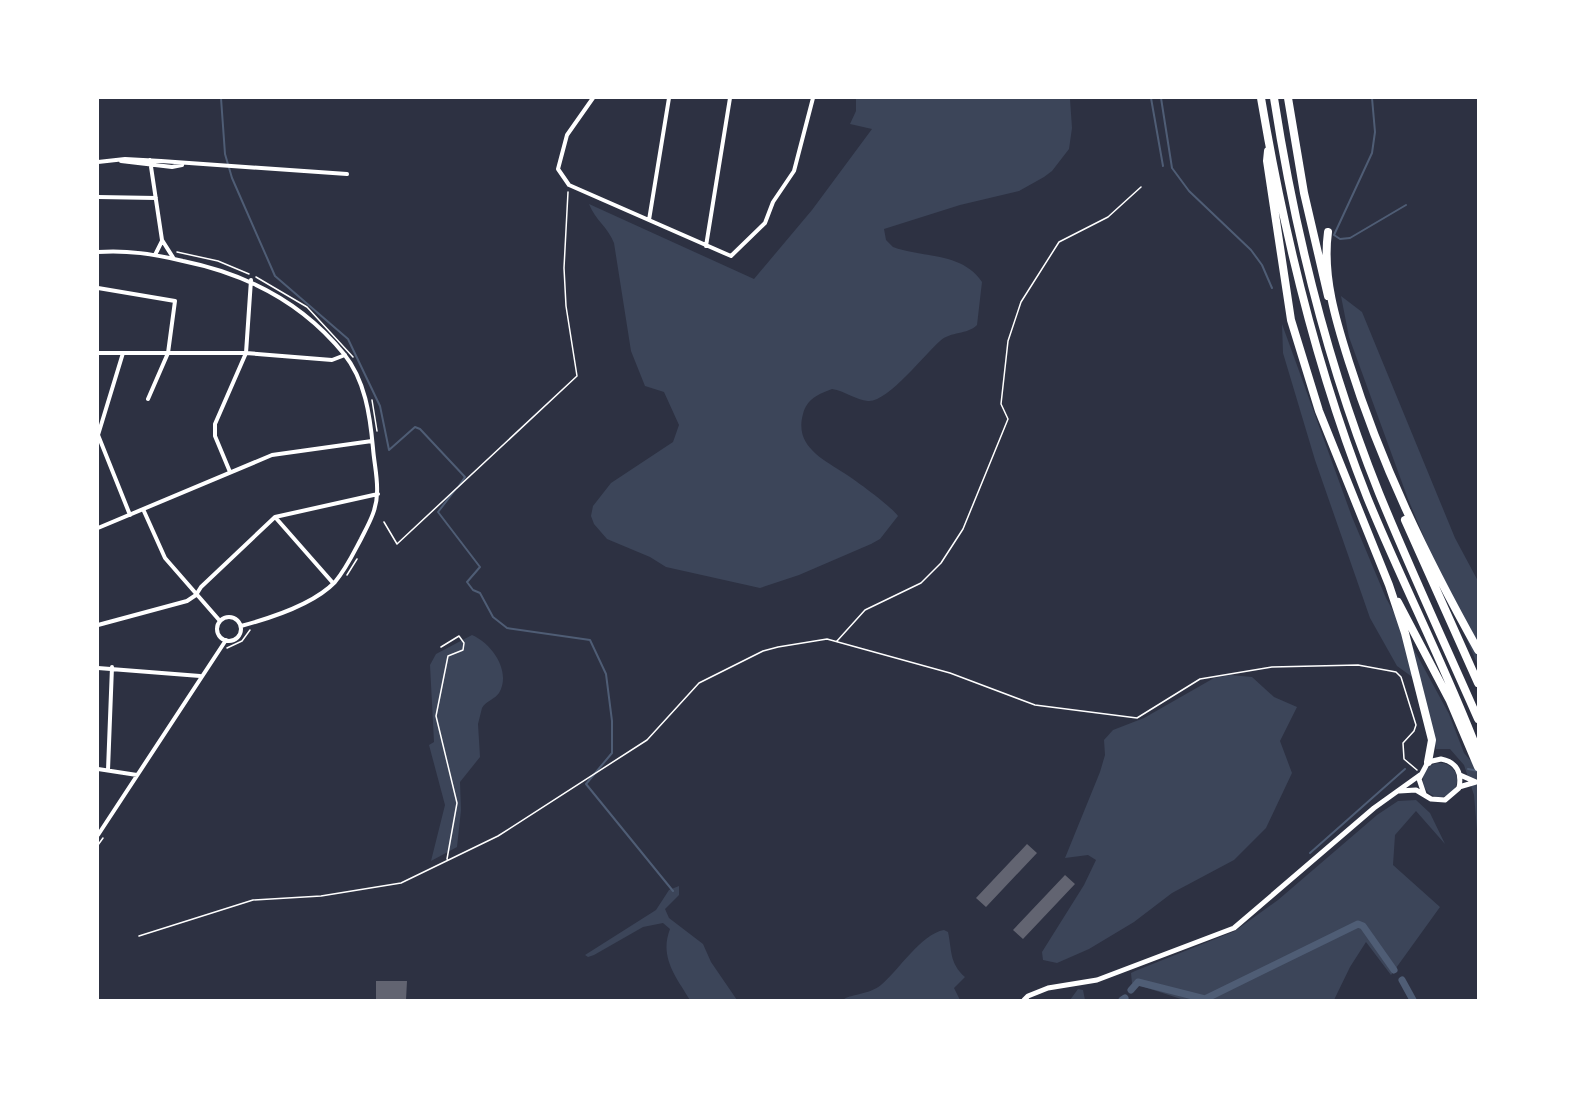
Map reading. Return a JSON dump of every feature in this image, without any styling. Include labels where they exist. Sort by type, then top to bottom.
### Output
[{"type":"highway","points":[[1261,98],[1299,284],[1332,400],[1375,517],[1477,754],[1479,767]]},
{"type":"highway","points":[[1275,98],[1306,262],[1331,356],[1379,493],[1479,718]]},
{"type":"highway","points":[[1288,98],[1304,193],[1326,288],[1385,467],[1423,563],[1479,683]]},
{"type":"highway","points":[[1269,144],[1266,161],[1291,320],[1341,471],[1389,585],[1405,633],[1432,740],[1428,762]]},
{"type":"highway","points":[[1328,232],[1326,250],[1335,314]]},
{"type":"highway","points":[[1385,467],[1424,549],[1479,650]]},
{"type":"highway","points":[[1389,585],[1477,754]]},
{"type":"street","points":[[593,98],[567,135],[558,169],[569,185],[731,256],[765,223],[773,202],[794,171],[813,98]]},
{"type":"street","points":[[649,220],[669,98]]},
{"type":"street","points":[[706,246],[730,98]]},
{"type":"street","points":[[98,162],[151,163],[172,167],[186,164],[347,174]]},
{"type":"street","points":[[151,163],[162,240],[174,259]]},
{"type":"street","points":[[98,197],[156,198]]},
{"type":"street","points":[[155,255],[162,240]]},
{"type":"street","points":[[98,252],[125,250],[155,255],[213,267],[251,280],[302,311],[345,355],[360,382],[367,403],[372,441],[378,494],[375,511],[346,567],[333,583],[301,604],[241,626]]},
{"type":"street","points":[[230,472],[215,436],[215,424],[246,353],[251,280]]},
{"type":"street","points":[[98,288],[175,301],[168,353],[148,399]]},
{"type":"street","points":[[98,353],[246,353],[332,360],[345,355]]},
{"type":"street","points":[[123,353],[98,436],[129,515]]},
{"type":"street","points":[[98,528],[272,455],[372,441]]},
{"type":"street","points":[[98,625],[187,601],[196,595],[201,587],[275,517],[378,494]]},
{"type":"street","points":[[143,509],[165,558],[220,621]]},
{"type":"street","points":[[275,517],[333,583]]},
{"type":"street","points":[[220,621],[232,617],[241,626]]},
{"type":"street","points":[[220,621],[218,632],[225,640]]},
{"type":"street","points":[[98,835],[200,676],[225,640],[238,637],[241,626]]},
{"type":"street","points":[[98,668],[112,667],[200,676]]},
{"type":"street","points":[[108,770],[112,667]]},
{"type":"street","points":[[1024,1000],[1042,990],[1097,980],[1234,928],[1374,808],[1420,775],[1428,762],[1449,760],[1460,776],[1476,782],[1459,787]]},
{"type":"street","points":[[98,769],[137,774]]},
{"type":"street","points":[[1420,775],[1419,784],[1424,794]]},
{"type":"street","points":[[1399,791],[1416,790],[1431,799],[1445,800],[1454,795],[1459,787],[1460,776]]},
{"type":"path","points":[[384,522],[397,544],[577,376],[566,306],[564,268],[569,185]]},
{"type":"path","points":[[836,641],[865,610],[921,584],[941,563],[963,529],[1008,419],[1001,404],[1008,341],[1021,302],[1059,242],[1108,217],[1141,187]]},
{"type":"path","points":[[172,250],[227,264],[281,290],[314,314],[345,346],[355,360]]},
{"type":"path","points":[[370,393],[377,436]]},
{"type":"path","points":[[343,581],[360,553]]},
{"type":"path","points":[[226,650],[239,643],[249,630],[255,627]]},
{"type":"path","points":[[441,647],[459,636],[464,643],[463,650],[448,656],[436,716],[457,803],[447,861]]},
{"type":"path","points":[[139,936],[253,900],[321,896],[401,883],[498,836],[647,740],[699,683],[763,651],[827,639],[950,673],[1035,705],[1137,718],[1200,679],[1218,675],[1321,663],[1358,664],[1396,672],[1405,682],[1416,724],[1414,731],[1404,743],[1403,749],[1404,759],[1414,766]]},
{"type":"shaded area","points":[[856,98],[1070,99],[1072,128],[1069,149],[1052,171],[1044,177],[1019,191],[960,205],[884,229],[886,240],[893,247],[941,257],[964,265],[974,272],[982,282],[977,325],[944,338],[906,377],[876,400],[864,400],[832,389],[807,404],[801,425],[806,443],[819,457],[872,493],[898,516],[880,539],[871,544],[799,575],[760,588],[666,567],[650,557],[607,539],[594,524],[591,516],[593,506],[611,483],[673,442],[679,425],[664,392],[645,386],[631,351],[614,243],[589,204],[754,279],[812,210],[872,129],[850,124],[856,111]]},
{"type":"shaded area","points":[[1341,296],[1362,312],[1455,538],[1478,581],[1478,666],[1408,499],[1349,337]]},
{"type":"shaded area","points":[[1282,324],[1352,517],[1386,598],[1449,714],[1464,753],[1470,760],[1478,763],[1478,841],[1474,795],[1464,765],[1450,749],[1436,749],[1422,684],[1397,666],[1370,618],[1315,460],[1283,353]]},
{"type":"shaded area","points":[[472,635],[486,644],[498,659],[503,676],[502,685],[499,693],[482,708],[478,724],[480,757],[460,782],[461,810],[457,847],[431,861],[445,805],[429,745],[434,742],[430,665],[436,654]]},
{"type":"shaded area","points":[[1230,675],[1252,677],[1274,697],[1297,707],[1280,741],[1292,773],[1266,828],[1234,860],[1172,893],[1134,922],[1089,949],[1057,963],[1043,960],[1042,952],[1084,885],[1096,860],[1088,855],[1065,858],[1100,772],[1105,755],[1104,740],[1113,730],[1144,718],[1214,678]]},
{"type":"shaded area","points":[[1440,763],[1452,768],[1457,780],[1452,792],[1440,797],[1428,792],[1423,780],[1428,768]]},
{"type":"shaded area","points":[[1416,800],[1430,813],[1445,844],[1416,811],[1395,835],[1393,865],[1440,907],[1391,975],[1366,942],[1350,967],[1334,1000],[1184,1000],[1132,983],[1131,973],[1235,931],[1278,900],[1377,815],[1398,801]]},
{"type":"shaded area","points":[[679,886],[679,895],[665,909],[669,918],[703,944],[711,962],[737,1000],[690,1000],[668,958],[667,939],[670,929],[663,923],[643,927],[594,955],[588,957],[585,955],[656,910],[669,890]]},
{"type":"shaded area","points":[[944,930],[948,932],[956,967],[965,977],[954,988],[960,1000],[843,1000],[871,991],[881,985],[927,938]]},
{"type":"shaded area","points":[[1078,989],[1083,990],[1085,1000],[1070,1000]]},
{"type":"building","points":[[1027,844],[1037,853],[986,907],[976,898]]},
{"type":"building","points":[[1065,875],[1075,884],[1023,939],[1013,930]]},
{"type":"building","points":[[376,981],[407,981],[406,1000],[376,1000]]},
{"type":"waterway","points":[[221,98],[225,154],[232,178],[275,276],[348,339],[380,406],[389,450],[415,427],[420,429],[465,477],[459,486]]},
{"type":"waterway","points":[[1151,98],[1163,166]]},
{"type":"waterway","points":[[1161,98],[1172,168],[1189,191],[1251,250],[1262,265],[1272,288]]},
{"type":"waterway","points":[[1372,98],[1375,132],[1372,153],[1334,235],[1340,239],[1350,238],[1406,205]]},
{"type":"waterway","points":[[455,490],[438,512],[480,567],[467,582],[473,590],[480,593],[493,617],[507,628],[590,640],[606,674],[612,721],[612,753],[586,784],[673,891]]},
{"type":"waterway","points":[[1310,853],[1405,769]]},
{"type":"waterway","points":[[1468,769],[1478,771]]},
{"type":"waterway","points":[[1131,990],[1138,982],[1205,999],[1358,924],[1363,926],[1394,970]]},
{"type":"waterway","points":[[1402,980],[1413,1000]]}]
